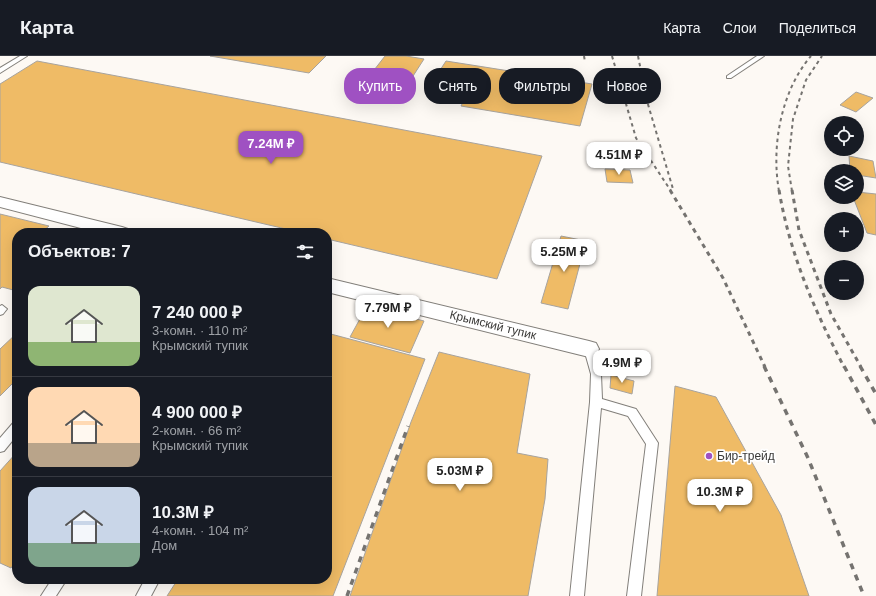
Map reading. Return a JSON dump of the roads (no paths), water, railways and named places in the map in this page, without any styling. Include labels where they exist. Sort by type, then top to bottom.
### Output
[{"type":"street","points":[[0,202],[102,228]]},
{"type":"street","name":"Крымский тупик","points":[[332,286],[589,348]]},
{"type":"lane","points":[[0,71],[24,56]]},
{"type":"lane","points":[[729,77],[761,56]]},
{"type":"lane","points":[[577,596],[596,402],[596,374],[589,348]]},
{"type":"lane","points":[[596,402],[632,412],[652,444],[634,596]]},
{"type":"lane","points":[[0,447],[12,433]]},
{"type":"lane","points":[[48,596],[56,584]]},
{"type":"lane","points":[[142,596],[150,584]]},
{"type":"railway","points":[[584,56],[585,62]]},
{"type":"railway","points":[[612,56],[636,138],[671,191]]},
{"type":"railway","points":[[638,56],[647,101],[673,189]]},
{"type":"railway","points":[[779,191],[776,156],[781,120],[792,86],[811,56]]},
{"type":"railway","points":[[792,191],[788,166],[793,119],[806,80],[822,56]]},
{"type":"railway","points":[[670,190],[723,278],[765,367]]},
{"type":"railway","points":[[779,190],[796,259],[804,281],[844,367]]},
{"type":"railway","points":[[792,190],[799,230],[831,314],[861,367]]},
{"type":"railway","points":[[764,366],[808,458],[864,596]]},
{"type":"railway","points":[[844,366],[876,425]]},
{"type":"railway","points":[[860,366],[876,394]]},
{"type":"railway","points":[[347,596],[408,426]]},
{"type":"place","name":"Бир-трейд","points":[[709,456]]}]
